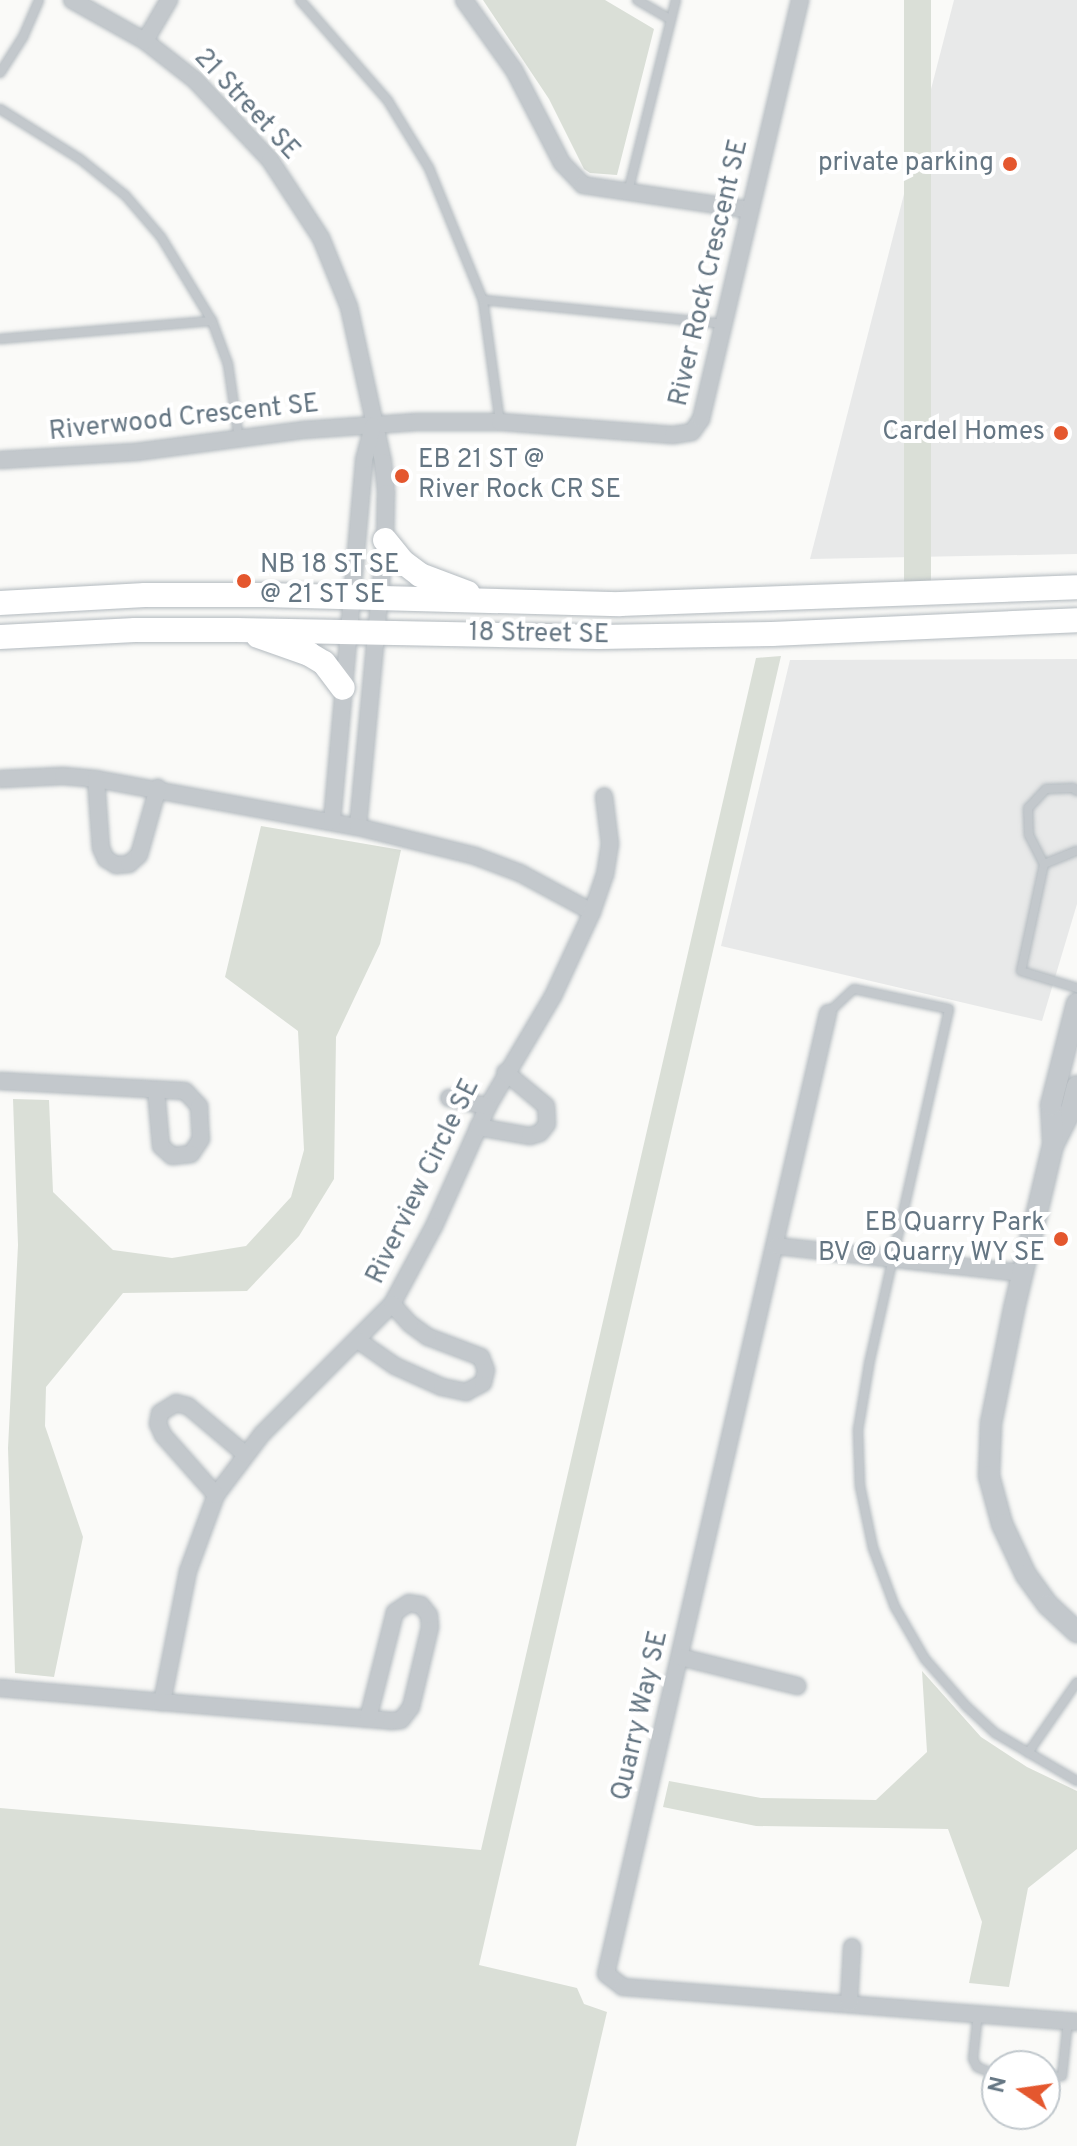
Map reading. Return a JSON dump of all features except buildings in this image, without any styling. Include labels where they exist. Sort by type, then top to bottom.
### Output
[{"type":"main road","points":[[385,540],[403,562],[420,575],[493,601]]},
{"type":"main road","name":"18 Street SE","points":[[0,603],[145,595],[620,604],[1077,587]]},
{"type":"main road","name":"18 Street SE","points":[[0,637],[135,630],[237,630],[599,637],[772,634],[1077,620]]},
{"type":"main road","points":[[237,630],[309,654],[324,663],[343,688]]},
{"type":"street","name":"21 Street SE","points":[[72,0],[145,41],[195,80],[270,160],[321,238],[357,334],[385,478],[385,540],[377,633]]},
{"type":"street","points":[[145,41],[169,0]]},
{"type":"street","points":[[464,0],[514,70],[571,175],[597,189],[750,210]]},
{"type":"street","name":"River Rock Crescent SE","points":[[374,424],[500,422],[673,435],[692,432],[701,419],[800,0]]},
{"type":"street","name":"21 Street SE","points":[[348,632],[364,460],[374,424]]},
{"type":"street","name":"Riverwood Crescent SE","points":[[0,455],[136,452],[374,424]]},
{"type":"street","points":[[332,821],[348,632]]},
{"type":"street","points":[[358,827],[377,633]]},
{"type":"street","points":[[0,779],[63,776],[96,779],[332,821],[475,856],[520,873],[592,912]]},
{"type":"street","points":[[96,779],[101,848],[106,859],[116,865],[129,864],[139,855],[158,788]]},
{"type":"street","name":"Riverview Circle SE","points":[[162,1702],[188,1571],[216,1495],[245,1454],[392,1304],[434,1226],[505,1072],[559,985],[605,875],[610,844],[604,796]]},
{"type":"street","points":[[1053,1145],[1051,1105],[1077,1003]]},
{"type":"street","name":"Quarry Way SE","points":[[828,1013],[777,1246],[606,1974],[623,1987],[1073,2021]]},
{"type":"street","points":[[478,1127],[530,1136],[540,1133],[547,1124],[546,1106],[505,1072]]},
{"type":"street","points":[[0,1081],[156,1090]]},
{"type":"street","points":[[1077,1086],[1071,1110],[1053,1145],[1023,1273],[991,1423],[989,1476],[1002,1524],[1026,1575],[1048,1605],[1077,1632]]},
{"type":"street","points":[[449,1098],[488,1106]]},
{"type":"street","points":[[777,1246],[1023,1273]]},
{"type":"street","points":[[359,1341],[395,1366],[442,1387],[466,1392],[483,1383],[486,1370],[481,1357],[428,1337],[410,1324],[392,1304]]},
{"type":"street","points":[[216,1495],[163,1435],[158,1424],[160,1413],[176,1403],[188,1406],[245,1454]]},
{"type":"street","points":[[0,1688],[368,1719],[401,1720],[409,1713],[430,1627],[429,1615],[421,1605],[404,1604],[392,1617],[368,1719]]},
{"type":"street","points":[[680,1657],[797,1686]]},
{"type":"street","points":[[849,2003],[852,1947]]},
{"type":"lane","points":[[0,73],[23,37],[39,0]]},
{"type":"lane","points":[[300,0],[388,101],[421,155],[457,231],[483,300],[500,422]]},
{"type":"lane","points":[[637,0],[670,19]]},
{"type":"lane","points":[[628,192],[676,0]]},
{"type":"lane","points":[[0,109],[80,159],[125,195],[161,237],[212,321],[228,364],[239,440]]},
{"type":"lane","points":[[483,300],[723,324]]},
{"type":"lane","points":[[0,339],[212,321]]},
{"type":"lane","points":[[1077,791],[1073,788],[1046,789],[1028,808],[1029,835],[1044,864],[1021,971],[1077,988]]},
{"type":"lane","points":[[1044,864],[1077,851]]},
{"type":"lane","points":[[828,1013],[854,989],[949,1009],[869,1365],[858,1430],[860,1486],[873,1548],[895,1607],[925,1659],[995,1733],[1077,1781]]},
{"type":"lane","points":[[1028,1753],[1077,1682]]},
{"type":"lane","points":[[978,2012],[973,2059],[981,2069]]},
{"type":"lane","points":[[1061,2076],[1073,2021]]},
{"type":"shaded area","points":[[483,0],[605,0],[654,29],[617,175],[590,173],[584,169],[549,99]]},
{"type":"shaded area","points":[[904,0],[931,0],[931,584],[904,584]]},
{"type":"shaded area","name":"private parking","points":[[954,0],[1077,0],[1077,554],[810,559]]},
{"type":"shaded area","points":[[781,656],[479,1965],[577,1988],[584,2004],[607,2012],[576,2146],[0,2146],[0,1808],[481,1850],[756,658]]},
{"type":"shaded area","points":[[1077,659],[1077,904],[1042,1021],[721,946],[790,660]]},
{"type":"shaded area","points":[[261,826],[401,850],[380,944],[336,1037],[334,1179],[299,1236],[247,1291],[123,1293],[46,1387],[45,1426],[83,1537],[54,1677],[15,1673],[8,1448],[18,1245],[13,1099],[49,1100],[53,1192],[113,1250],[172,1258],[246,1246],[291,1197],[304,1150],[298,1031],[225,977]]},
{"type":"shaded area","points":[[922,1671],[981,1737],[1027,1767],[1077,1791],[1077,1849],[1028,1888],[1009,1987],[969,1983],[982,1922],[948,1829],[756,1826],[663,1807],[669,1781],[761,1798],[876,1800],[927,1752]]},
{"type":"place","name":"private parking","points":[[1010,164]]},
{"type":"place","name":"Cardel Homes","points":[[1061,433]]},
{"type":"place","name":"EB 21 ST @ River Rock CR SE","points":[[402,476]]},
{"type":"place","name":"NB 18 ST SE @ 21 ST SE","points":[[244,581]]},
{"type":"place","name":"EB Quarry Park BV @ Quarry WY SE","points":[[1061,1239]]}]
